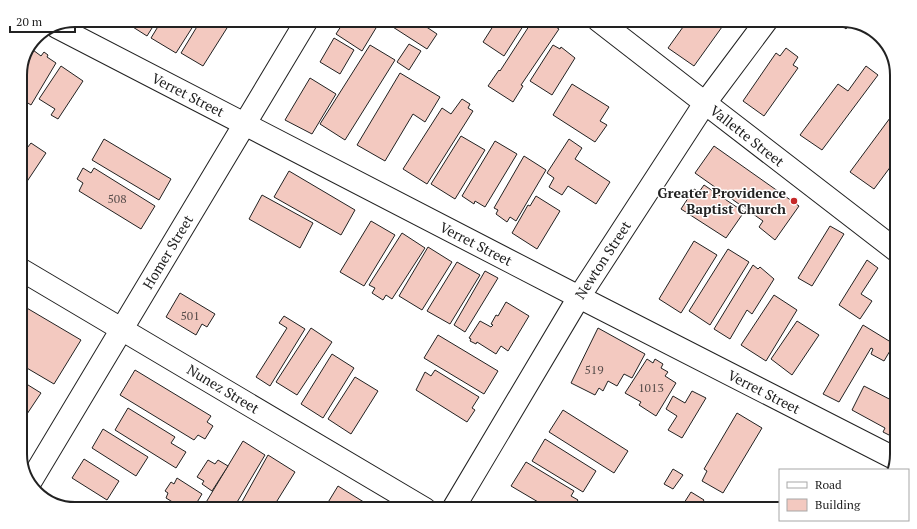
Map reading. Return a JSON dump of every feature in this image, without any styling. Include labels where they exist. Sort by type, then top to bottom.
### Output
[{"type":"street","name":"Homer Street","points":[[33,478],[303,27]]},
{"type":"street","name":"Vallette Street","points":[[607,27],[890,246]]},
{"type":"street","name":"Newton Street","points":[[457,502],[580,297],[705,104],[762,27]]},
{"type":"street","name":"Verret Street","points":[[61,29],[890,456]]},
{"type":"street","name":"Nunez Street","points":[[27,273],[413,502]]},
{"type":"building","points":[[133,27],[153,27],[147,36]]},
{"type":"building","points":[[158,27],[193,27],[176,53],[151,38]]},
{"type":"building","points":[[197,27],[228,27],[203,66],[181,53]]},
{"type":"building","points":[[340,27],[377,27],[362,51],[336,34]]},
{"type":"building","points":[[393,27],[426,27],[437,34],[427,49]]},
{"type":"building","points":[[493,27],[523,27],[504,56],[483,42]]},
{"type":"building","points":[[528,27],[556,27],[559,29],[521,85],[523,86],[513,102],[488,86],[499,70],[500,71]]},
{"type":"building","points":[[683,27],[722,27],[694,66],[668,48]]},
{"type":"building","points":[[334,38],[354,50],[340,74],[320,62]]},
{"type":"building","points":[[409,44],[421,51],[409,70],[397,62]]},
{"type":"building","points":[[370,45],[395,60],[345,140],[320,124]]},
{"type":"building","points":[[553,45],[560,49],[561,47],[575,58],[552,95],[530,81]]},
{"type":"building","points":[[786,48],[798,57],[793,65],[798,68],[764,116],[743,101],[776,53],[780,56]]},
{"type":"building","points":[[34,51],[41,56],[44,52],[48,55],[47,57],[56,63],[31,105],[27,102],[27,71],[29,62]]},
{"type":"building","points":[[61,66],[83,81],[58,119],[51,115],[55,109],[39,99]]},
{"type":"building","points":[[866,66],[878,75],[822,150],[800,135],[838,84],[848,91]]},
{"type":"building","points":[[400,73],[440,97],[425,122],[413,114],[385,161],[357,145]]},
{"type":"building","points":[[310,78],[336,94],[312,134],[285,120]]},
{"type":"building","points":[[572,84],[609,107],[600,121],[607,125],[595,142],[553,115]]},
{"type":"building","points":[[462,99],[470,104],[468,108],[473,111],[427,184],[403,169],[442,108],[451,114]]},
{"type":"building","points":[[890,118],[890,167],[874,189],[850,172]]},
{"type":"building","points":[[461,136],[485,150],[455,199],[431,184]]},
{"type":"building","points":[[104,139],[171,179],[159,200],[92,160]]},
{"type":"building","points":[[569,139],[582,148],[575,159],[610,182],[596,204],[568,186],[562,195],[549,187],[554,178],[547,173]]},
{"type":"building","points":[[495,141],[517,154],[485,207],[475,201],[474,204],[462,196]]},
{"type":"building","points":[[31,143],[46,153],[27,182],[27,148]]},
{"type":"building","points":[[714,146],[799,206],[775,240],[759,227],[763,221],[695,173]]},
{"type":"building","points":[[524,156],[546,170],[516,221],[510,217],[507,222],[496,214],[498,210],[494,208]]},
{"type":"building","points":[[83,168],[91,173],[94,168],[155,206],[141,229],[79,191],[83,183],[77,179]]},
{"type":"building","points":[[289,171],[355,210],[341,235],[274,197]]},
{"type":"building","points":[[704,185],[744,212],[726,238],[681,209],[694,189],[699,192]]},
{"type":"building","points":[[262,195],[313,223],[300,248],[249,219]]},
{"type":"building","points":[[536,196],[560,211],[537,249],[512,233],[528,205],[530,206]]},
{"type":"building","points":[[371,221],[395,235],[364,286],[340,272]]},
{"type":"building","points":[[830,226],[844,234],[812,286],[798,278]]},
{"type":"building","points":[[402,233],[425,248],[392,299],[386,295],[383,300],[372,293],[375,288],[369,285]]},
{"type":"building","points":[[694,241],[717,255],[681,313],[659,299]]},
{"type":"building","points":[[428,247],[452,262],[422,310],[399,296]]},
{"type":"building","points":[[728,249],[749,262],[710,325],[689,311]]},
{"type":"building","points":[[867,260],[878,268],[861,294],[872,301],[860,319],[839,305]]},
{"type":"building","points":[[457,262],[480,275],[450,324],[427,311]]},
{"type":"building","points":[[753,265],[758,269],[760,267],[774,279],[752,314],[747,310],[730,339],[714,329]]},
{"type":"building","points":[[485,271],[498,278],[465,332],[454,325]]},
{"type":"building","points":[[180,293],[215,314],[207,327],[202,324],[196,335],[166,317]]},
{"type":"building","points":[[774,295],[797,310],[766,361],[741,345]]},
{"type":"building","points":[[506,302],[529,316],[508,351],[501,346],[496,354],[477,342],[476,344],[470,341],[471,339],[469,338],[480,321],[491,327],[496,315],[498,316]]},
{"type":"building","points":[[27,308],[81,340],[54,384],[27,368]]},
{"type":"building","points":[[284,316],[305,329],[270,386],[256,377],[287,328],[279,323]]},
{"type":"building","points":[[797,321],[819,335],[792,375],[771,359]]},
{"type":"building","points":[[863,325],[890,342],[890,351],[884,361],[871,354],[873,349],[871,348],[839,402],[823,394]]},
{"type":"building","points":[[311,328],[332,342],[297,395],[276,382]]},
{"type":"building","points":[[598,328],[645,354],[632,378],[624,374],[617,386],[608,381],[603,391],[599,388],[595,395],[571,383]]},
{"type":"building","points":[[438,335],[498,371],[484,394],[424,358]]},
{"type":"building","points":[[332,354],[354,368],[323,418],[301,404]]},
{"type":"building","points":[[647,359],[653,363],[655,359],[663,364],[661,368],[668,372],[665,376],[676,383],[656,416],[639,405],[641,402],[625,393]]},
{"type":"building","points":[[135,370],[211,416],[207,422],[213,426],[205,439],[198,435],[194,440],[120,395]]},
{"type":"building","points":[[435,370],[479,397],[472,408],[475,410],[467,422],[416,390],[425,372],[431,376]]},
{"type":"building","points":[[355,377],[378,391],[351,434],[328,419]]},
{"type":"building","points":[[27,384],[41,393],[27,414]]},
{"type":"building","points":[[864,386],[890,399],[890,436],[883,432],[885,428],[852,410]]},
{"type":"building","points":[[692,391],[706,398],[682,438],[668,430],[677,416],[666,409],[673,396],[685,403]]},
{"type":"building","points":[[128,408],[175,437],[171,443],[186,452],[176,468],[115,430]]},
{"type":"building","points":[[563,410],[628,451],[614,473],[549,432]]},
{"type":"building","points":[[737,413],[762,428],[723,493],[702,481],[707,471],[704,469]]},
{"type":"building","points":[[103,429],[148,457],[136,476],[92,448]]},
{"type":"building","points":[[545,439],[596,471],[583,492],[532,461]]},
{"type":"building","points":[[243,441],[265,455],[237,502],[206,502]]},
{"type":"building","points":[[268,455],[295,472],[276,502],[242,502]]},
{"type":"building","points":[[84,459],[119,481],[107,500],[72,478]]},
{"type":"building","points":[[208,460],[215,464],[218,460],[228,466],[212,491],[202,484],[204,481],[197,477]]},
{"type":"building","points":[[526,462],[574,491],[571,496],[578,500],[577,502],[538,502],[511,486]]},
{"type":"building","points":[[673,469],[683,475],[673,489],[664,484]]},
{"type":"building","points":[[177,478],[202,494],[197,502],[173,502],[166,498],[168,493],[165,491],[171,482],[174,484]]},
{"type":"building","points":[[338,486],[364,502],[328,502]]},
{"type":"building","points":[[691,492],[704,500],[703,502],[685,502]]},
{"type":"place","name":"Greater Providence Baptist Church","points":[[794,201]]}]
